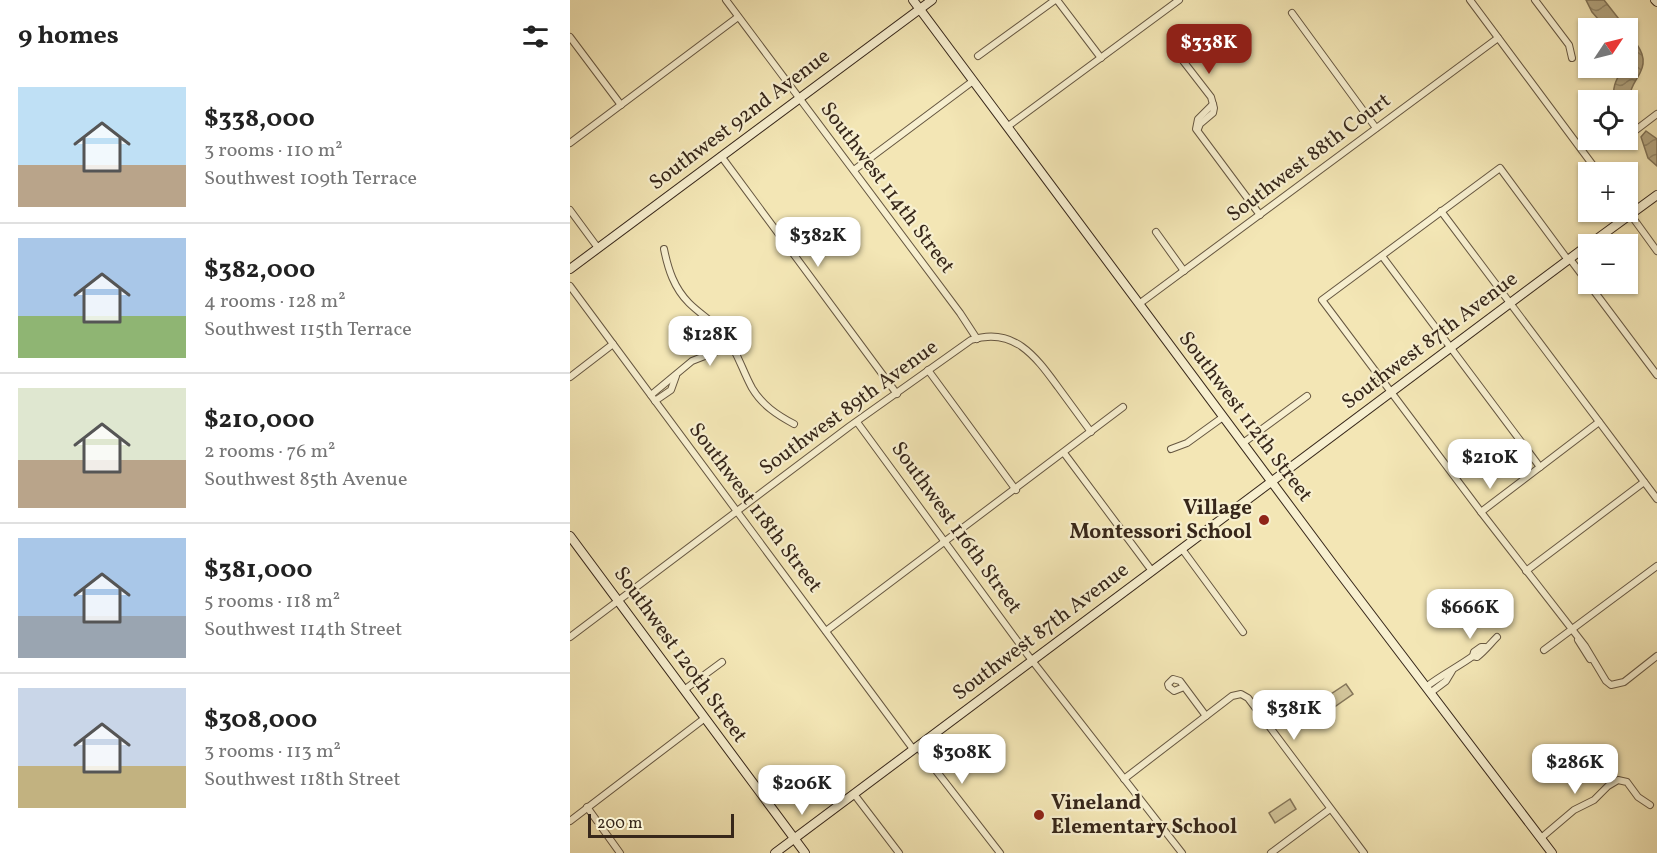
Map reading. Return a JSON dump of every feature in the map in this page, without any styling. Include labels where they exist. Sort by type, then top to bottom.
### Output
[{"type":"main road","name":"Southwest 112th Street","points":[[913,0],[1223,417],[1552,853]]},
{"type":"main road","name":"Southwest 92nd Avenue","points":[[570,269],[932,0]]},
{"type":"main road","name":"Southwest 87th Avenue","points":[[1638,207],[1657,195]]},
{"type":"main road","name":"Southwest 87th Avenue","points":[[1603,234],[1618,222]]},
{"type":"main road","name":"Southwest 87th Avenue","points":[[775,853],[1578,253]]},
{"type":"main road","name":"Southwest 120th Street","points":[[570,536],[805,853]]},
{"type":"street","name":"Southwest 114th Street","points":[[726,0],[960,313],[977,339]]},
{"type":"street","points":[[978,57],[1056,0],[1101,58]]},
{"type":"street","points":[[1007,127],[1179,0]]},
{"type":"street","points":[[1470,0],[1591,162]]},
{"type":"street","points":[[1535,0],[1569,45],[1572,58]]},
{"type":"street","points":[[1292,12],[1376,128]]},
{"type":"street","points":[[570,143],[738,17]]},
{"type":"street","points":[[570,37],[621,105]]},
{"type":"street","name":"Southwest 88th Court","points":[[1139,304],[1498,38]]},
{"type":"street","points":[[1180,57],[1213,104],[1198,119],[1195,127],[1198,133],[1260,215]]},
{"type":"street","points":[[854,170],[973,81]]},
{"type":"street","points":[[1638,128],[1657,114]]},
{"type":"street","points":[[721,156],[897,393]]},
{"type":"street","points":[[1657,375],[1500,168],[1322,300],[1585,646],[1606,681],[1611,685],[1620,684],[1657,656]]},
{"type":"street","points":[[570,210],[598,248]]},
{"type":"street","points":[[1441,212],[1657,499]]},
{"type":"street","points":[[1636,222],[1657,251]]},
{"type":"street","points":[[1156,232],[1184,272]]},
{"type":"street","points":[[664,249],[670,274],[678,289],[730,343],[756,394],[769,408],[794,424]]},
{"type":"street","points":[[1382,256],[1540,467]]},
{"type":"street","name":"Southwest 118th Street","points":[[570,286],[826,632],[915,748],[1000,853]]},
{"type":"street","points":[[977,339],[1008,340],[1030,352],[1091,432]]},
{"type":"street","name":"Southwest 89th Avenue","points":[[570,637],[928,370],[961,346],[977,339]]},
{"type":"street","points":[[653,398],[692,361],[730,343]]},
{"type":"street","points":[[570,377],[613,345]]},
{"type":"street","points":[[928,370],[1016,490]]},
{"type":"street","points":[[1243,443],[1307,396]]},
{"type":"street","points":[[826,632],[1123,407]]},
{"type":"street","points":[[1171,449],[1187,443],[1223,417]]},
{"type":"street","name":"Southwest 116th Street","points":[[857,422],[1033,660],[1182,853]]},
{"type":"street","points":[[1481,512],[1599,422]]},
{"type":"street","points":[[1064,453],[1152,571]]},
{"type":"street","points":[[1526,571],[1644,482]]},
{"type":"street","points":[[1182,549],[1243,632]]},
{"type":"street","points":[[1544,650],[1657,566]]},
{"type":"street","points":[[1428,690],[1446,681],[1453,671],[1473,656],[1477,657],[1484,652],[1485,648],[1497,638]]},
{"type":"street","points":[[684,690],[722,662]]},
{"type":"street","points":[[1648,664],[1657,662]]},
{"type":"street","points":[[1184,687],[1206,716]]},
{"type":"street","points":[[1124,779],[1234,694],[1246,696],[1364,853]]},
{"type":"street","points":[[570,821],[705,718]]},
{"type":"street","points":[[1541,838],[1574,810],[1594,800],[1608,786],[1621,780],[1627,782],[1638,797],[1650,805]]},
{"type":"street","points":[[854,794],[899,853]]},
{"type":"street","points":[[586,807],[620,853]]},
{"type":"street","points":[[1271,853],[1330,809]]},
{"type":"shaded area","points":[[1346,684],[1353,694],[1333,708],[1325,698]]},
{"type":"shaded area","points":[[1290,799],[1296,809],[1275,823],[1269,813]]},
{"type":"water","points":[[1586,0],[1604,0],[1618,18],[1597,18]]},
{"type":"water","points":[[1638,46],[1643,56],[1638,77]]},
{"type":"water","points":[[1618,78],[1637,78],[1632,90],[1614,90]]},
{"type":"water","points":[[1646,131],[1657,139],[1657,166],[1648,158],[1641,137]]},
{"type":"place","name":"Village Montessori School","points":[[1264,520]]},
{"type":"place","name":"Vineland Elementary School","points":[[1039,815]]}]
